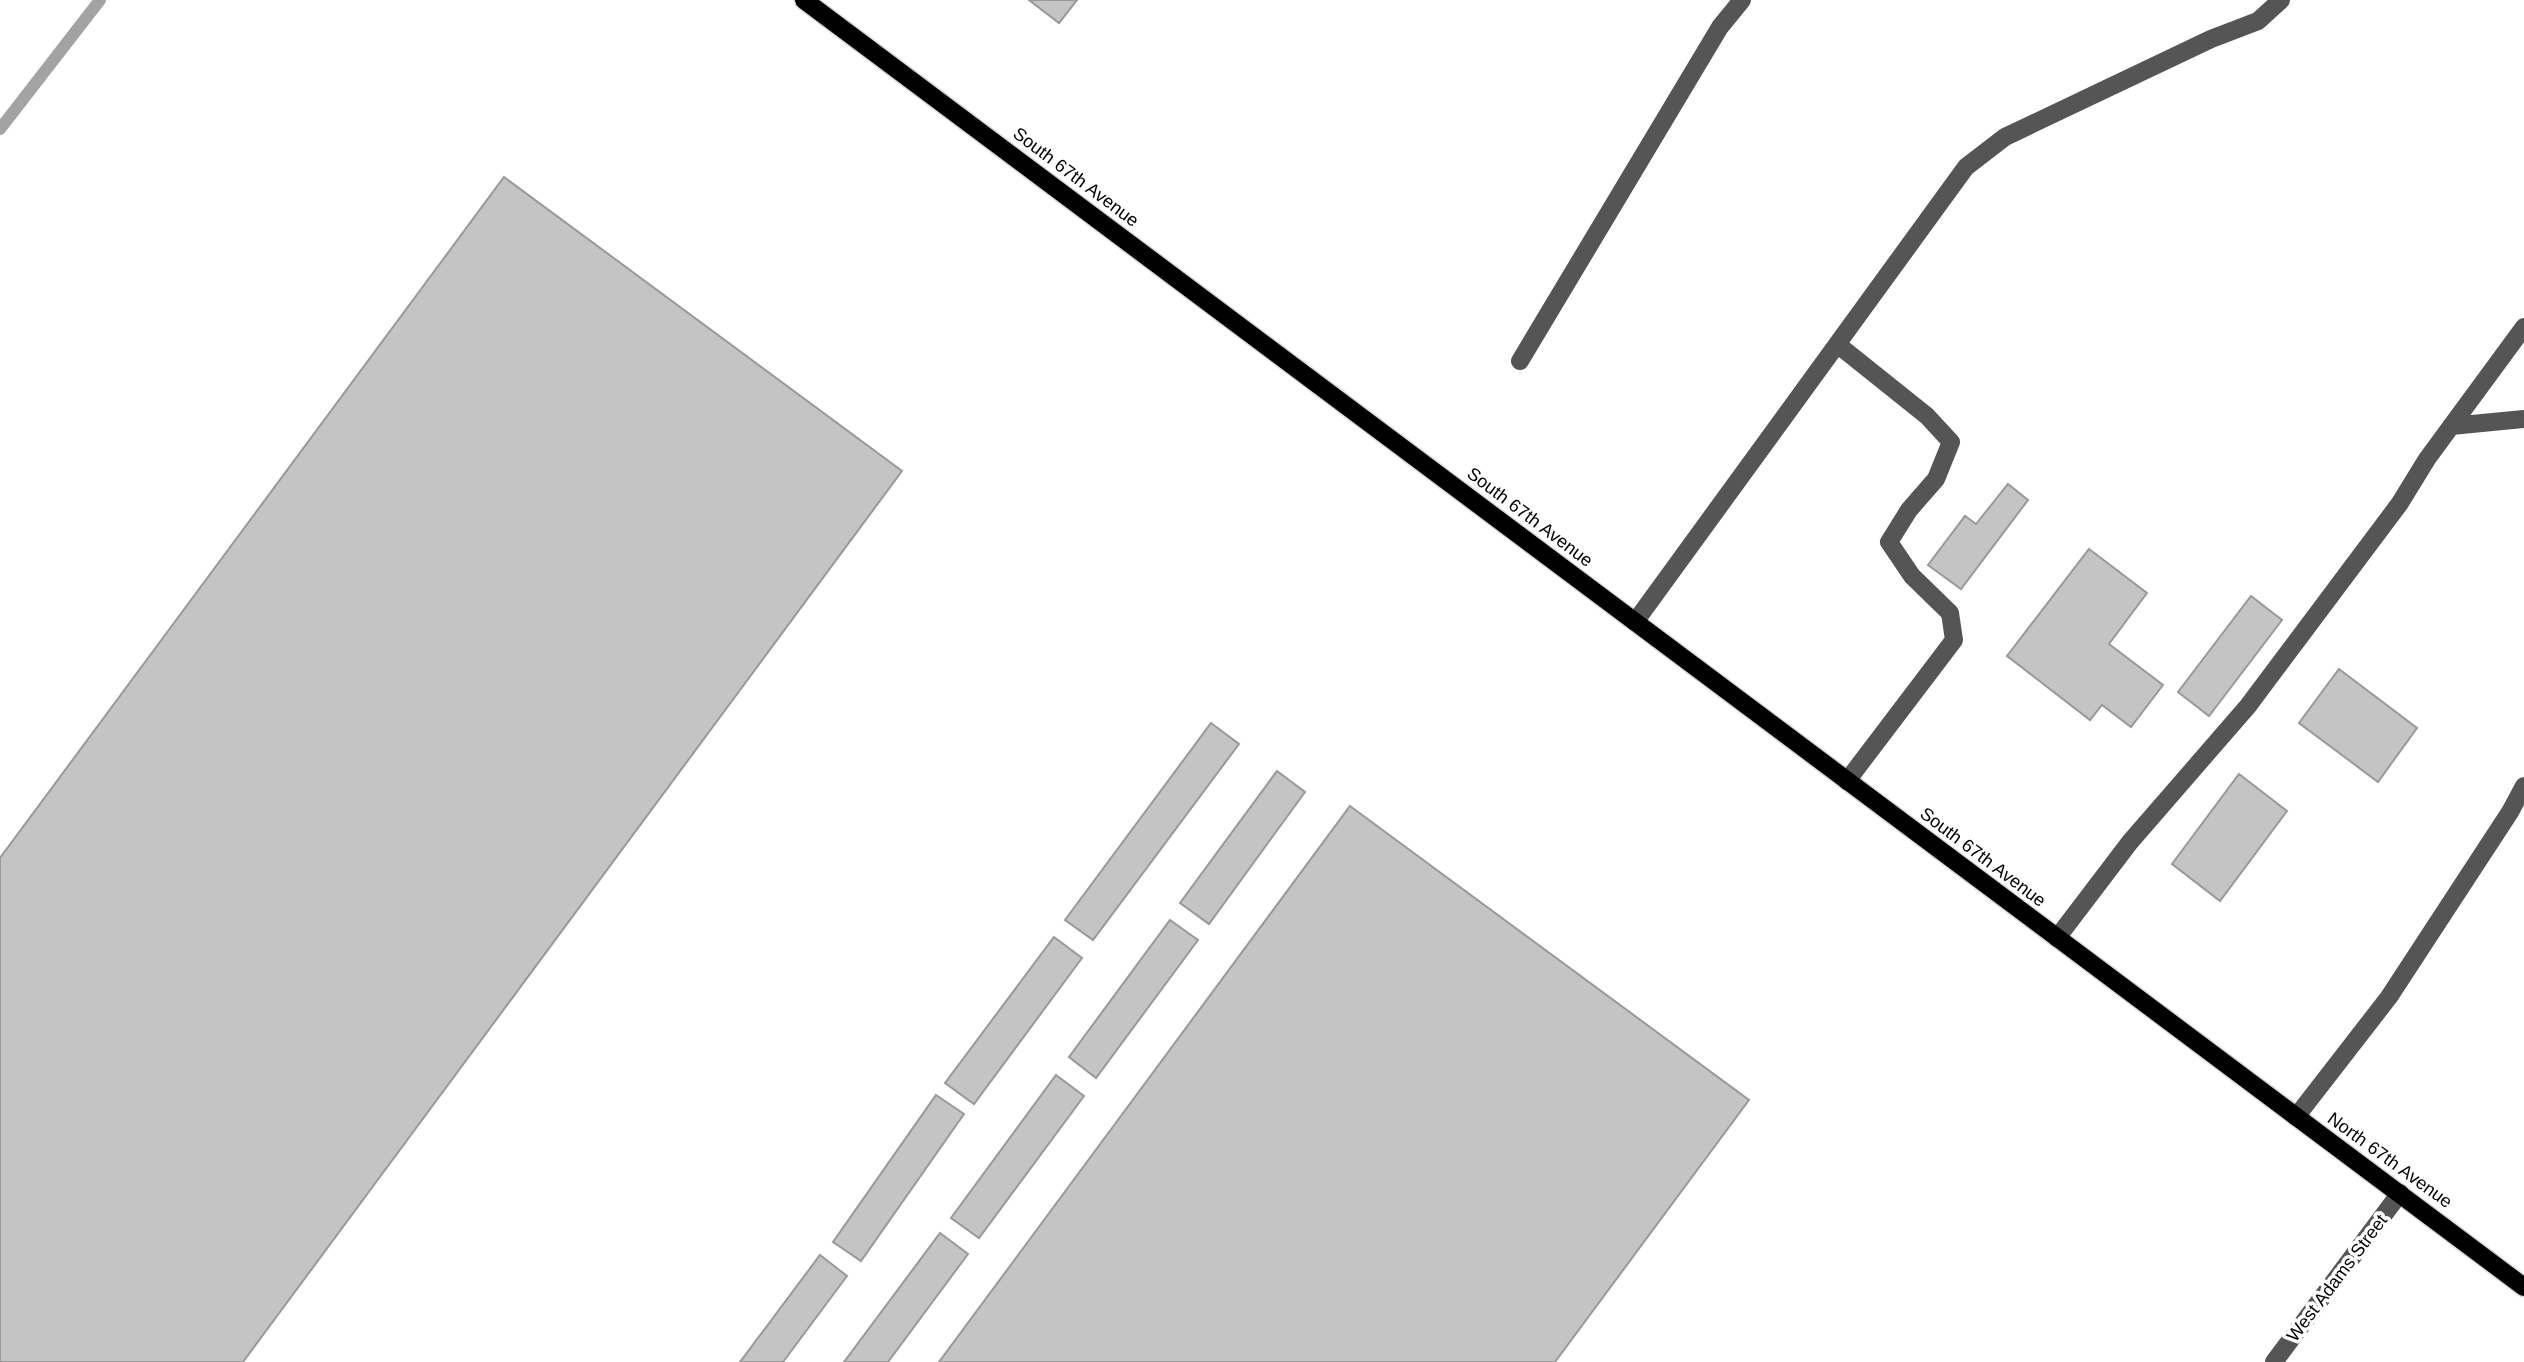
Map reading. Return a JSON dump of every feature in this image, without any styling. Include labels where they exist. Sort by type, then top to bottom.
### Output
[{"type":"main road","name":"South 67th Avenue","points":[[804,0],[2230,1068]]},
{"type":"main road","name":"North 67th Avenue","points":[[2230,1068],[2524,1286]]},
{"type":"street","points":[[1520,361],[1720,27],[1742,0]]},
{"type":"street","points":[[1635,622],[1966,167],[2005,137],[2211,39],[2258,21],[2281,0]]},
{"type":"street","points":[[2057,938],[2130,842],[2248,706],[2400,503],[2427,459],[2524,327]]},
{"type":"street","points":[[1837,344],[1927,416],[1951,442],[1936,479],[1909,510],[1889,542],[1912,576],[1950,613],[1954,640],[1847,781]]},
{"type":"street","points":[[2451,426],[2524,419]]},
{"type":"street","points":[[2296,1117],[2389,997],[2510,812],[2524,786]]},
{"type":"street","name":"West Adams Street","points":[[2274,1362],[2400,1193]]},
{"type":"building","points":[[1029,0],[1077,0],[1059,23]]},
{"type":"building","points":[[504,177],[902,471],[243,1362],[0,1362],[0,858]]},
{"type":"building","points":[[2008,484],[2028,500],[1961,589],[1928,565],[1965,516],[1976,524]]},
{"type":"building","points":[[2089,549],[2147,593],[2109,644],[2163,685],[2131,727],[2102,705],[2090,720],[2007,656]]},
{"type":"building","points":[[2251,596],[2282,620],[2209,716],[2178,692]]},
{"type":"building","points":[[2339,669],[2417,728],[2378,782],[2299,723]]},
{"type":"building","points":[[1211,723],[1239,744],[1093,940],[1065,920]]},
{"type":"building","points":[[1277,771],[1305,792],[1209,924],[1180,903]]},
{"type":"building","points":[[2239,774],[2287,811],[2220,901],[2172,864]]},
{"type":"building","points":[[1350,806],[1749,1100],[1555,1362],[939,1362]]},
{"type":"building","points":[[1170,920],[1198,940],[1096,1078],[1069,1057]]},
{"type":"building","points":[[1054,937],[1082,958],[974,1104],[945,1083]]},
{"type":"building","points":[[1056,1075],[1084,1096],[979,1238],[951,1218]]},
{"type":"building","points":[[936,1095],[964,1114],[861,1261],[833,1242]]},
{"type":"building","points":[[940,1233],[968,1254],[888,1362],[844,1362]]},
{"type":"building","points":[[820,1255],[847,1276],[783,1362],[740,1362]]},
{"type":"waterway","points":[[0,129],[100,0]]}]
